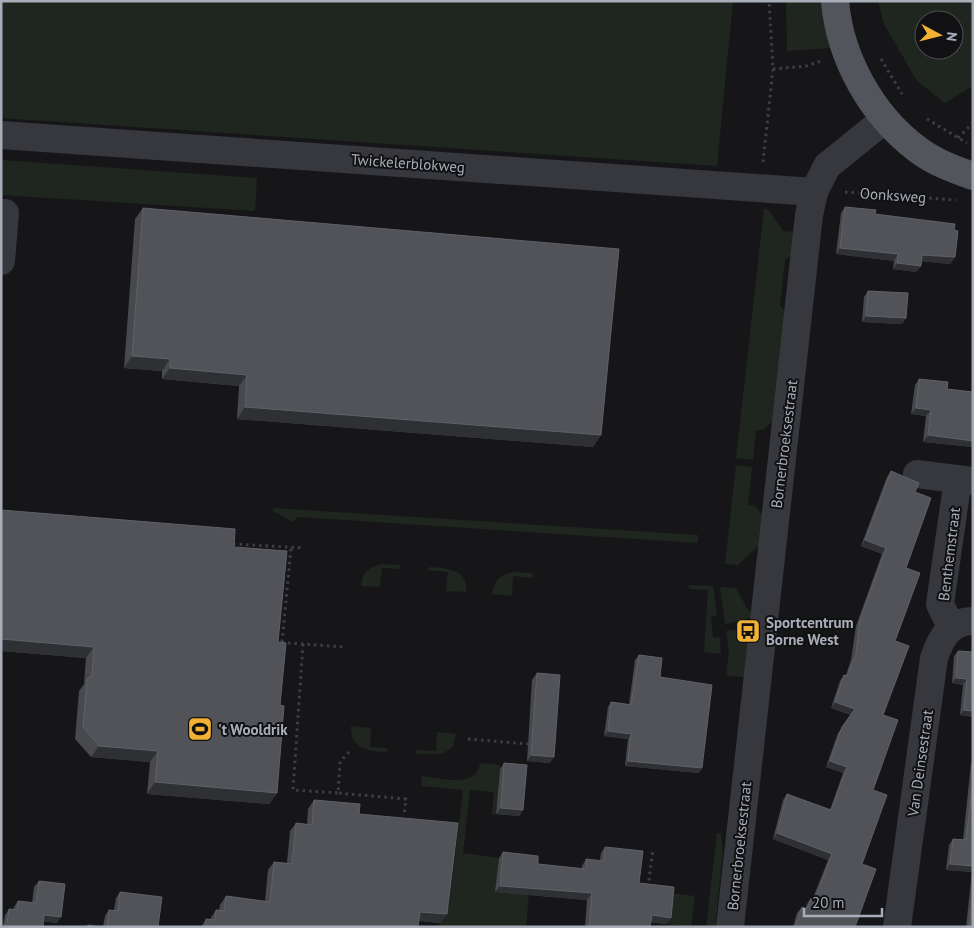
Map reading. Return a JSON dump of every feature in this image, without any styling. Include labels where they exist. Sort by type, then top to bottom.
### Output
[{"type":"main road","points":[[835,1],[847,52],[863,89],[884,120],[918,150],[945,166],[968,188]]},
{"type":"street","name":"Bornerbroeksestraat","points":[[730,927],[809,215],[814,192],[827,166],[884,120]]},
{"type":"street","name":"Twickelerblokweg","points":[[1,135],[814,192]]},
{"type":"street","points":[[1,213],[5,213],[1,261]]},
{"type":"street","name":"Benthemstraat","points":[[918,474],[966,480],[940,604],[962,624]]},
{"type":"street","name":"Van Deinsestraat","points":[[897,927],[934,658],[940,641],[962,624]]},
{"type":"path","points":[[760,187],[773,69],[769,1]]},
{"type":"path","points":[[958,138],[973,123]]},
{"type":"path","name":"Oonksweg","points":[[814,192],[968,188]]},
{"type":"path","points":[[233,544],[303,548]]},
{"type":"path","points":[[282,642],[291,548]]},
{"type":"path","points":[[272,642],[344,647]]},
{"type":"path","points":[[302,644],[293,790],[406,798],[404,816]]},
{"type":"path","points":[[468,739],[528,744]]},
{"type":"path","points":[[338,793],[340,762],[348,752]]},
{"type":"path","points":[[648,892],[652,849]]},
{"type":"shaded area","points":[[1,1],[733,1],[717,166],[1,118]]},
{"type":"shaded area","points":[[786,1],[825,1],[832,48],[787,51]]},
{"type":"shaded area","points":[[878,1],[973,1],[973,86],[945,103],[917,81],[884,24]]},
{"type":"shaded area","points":[[1,160],[257,178],[255,211],[1,195]]},
{"type":"shaded area","points":[[764,209],[768,209],[783,231],[797,232],[795,253],[785,260],[780,306],[788,315],[777,417],[763,430],[756,430],[753,460],[736,458]]},
{"type":"shaded area","points":[[736,465],[752,467],[748,505],[755,506],[766,520],[763,546],[756,548],[738,565],[725,564]]},
{"type":"shaded area","points":[[273,508],[698,535],[698,543],[298,517],[293,522],[273,511]]},
{"type":"shaded area","points":[[382,564],[400,565],[400,569],[382,568],[380,587],[361,586],[367,571]]},
{"type":"shaded area","points":[[429,567],[449,569],[460,574],[466,584],[466,592],[446,591],[448,572],[428,570]]},
{"type":"shaded area","points":[[513,572],[533,573],[532,578],[513,576],[512,596],[492,594],[498,579]]},
{"type":"shaded area","points":[[688,585],[713,586],[717,616],[711,617],[713,638],[720,637],[721,654],[704,652],[708,590],[689,589]]},
{"type":"shaded area","points":[[720,587],[736,588],[748,610],[755,613],[755,618],[747,618],[746,620],[725,624]]},
{"type":"shaded area","points":[[745,628],[745,633],[753,634],[748,678],[726,675],[729,650],[726,631]]},
{"type":"shaded area","points":[[351,726],[371,728],[370,747],[388,748],[387,752],[374,751],[357,744],[352,734]]},
{"type":"shaded area","points":[[437,732],[456,734],[453,747],[442,754],[416,754],[416,750],[436,751]]},
{"type":"shaded area","points":[[480,763],[500,765],[496,814],[492,814],[494,792],[470,790],[463,853],[499,858],[496,892],[504,893],[505,890],[529,893],[526,927],[438,927],[449,907],[463,790],[421,786],[422,776],[447,780],[465,779],[477,771]]},
{"type":"shaded area","points":[[717,833],[721,833],[723,851],[715,927],[706,927]]},
{"type":"shaded area","points":[[670,893],[695,896],[691,927],[666,924]]},
{"type":"building","points":[[845,207],[876,210],[875,214],[955,224],[954,230],[958,231],[955,257],[922,255],[921,266],[897,263],[898,254],[840,248]]},
{"type":"building","points":[[143,208],[619,249],[601,435],[245,407],[247,375],[170,368],[170,359],[132,356]]},
{"type":"building","points":[[868,291],[908,293],[906,318],[866,316]]},
{"type":"building","points":[[919,379],[948,382],[947,389],[973,392],[973,441],[928,435],[931,410],[916,408]]},
{"type":"building","points":[[891,471],[919,483],[915,492],[931,498],[906,568],[920,573],[895,641],[909,646],[883,715],[898,720],[873,790],[887,795],[862,864],[876,869],[855,927],[795,927],[802,907],[807,909],[811,898],[815,899],[832,854],[777,833],[787,794],[831,810],[847,767],[830,761],[842,727],[855,709],[835,702],[844,675],[847,676],[856,654],[860,620],[886,548],[865,540]]},
{"type":"building","points":[[1,510],[235,529],[234,547],[287,551],[278,642],[286,643],[280,705],[284,706],[277,793],[155,782],[158,751],[99,746],[83,727],[87,679],[92,676],[94,647],[1,639]]},
{"type":"building","points":[[958,651],[973,652],[973,711],[964,710],[967,679],[956,678]]},
{"type":"building","points":[[639,655],[662,658],[660,677],[712,685],[702,768],[628,761],[631,734],[608,731],[611,702],[631,705]]},
{"type":"building","points":[[537,673],[560,675],[554,757],[531,755]]},
{"type":"building","points":[[504,763],[527,765],[523,810],[501,808]]},
{"type":"building","points":[[973,780],[973,866],[950,864],[953,839],[966,840]]},
{"type":"building","points":[[314,800],[360,804],[359,814],[458,823],[447,914],[420,912],[418,927],[205,927],[206,919],[215,920],[216,910],[224,911],[226,896],[270,902],[274,862],[292,864],[296,823],[312,825]]},
{"type":"building","points":[[605,847],[643,851],[639,883],[674,887],[671,918],[652,915],[650,927],[589,927],[592,893],[500,886],[503,852],[538,856],[538,864],[586,869],[586,859],[604,861]]},
{"type":"building","points":[[39,881],[65,884],[61,917],[44,915],[43,927],[3,927],[7,923],[9,909],[17,910],[18,901],[36,903]]},
{"type":"building","points":[[120,892],[162,897],[158,927],[107,927],[109,910],[118,911]]},
{"type":"building","points":[[973,893],[973,927],[969,927]]},
{"type":"place","name":"Sportcentrum Borne West","points":[[748,631]]},
{"type":"place","name":"'t Wooldrik","points":[[200,729]]}]
